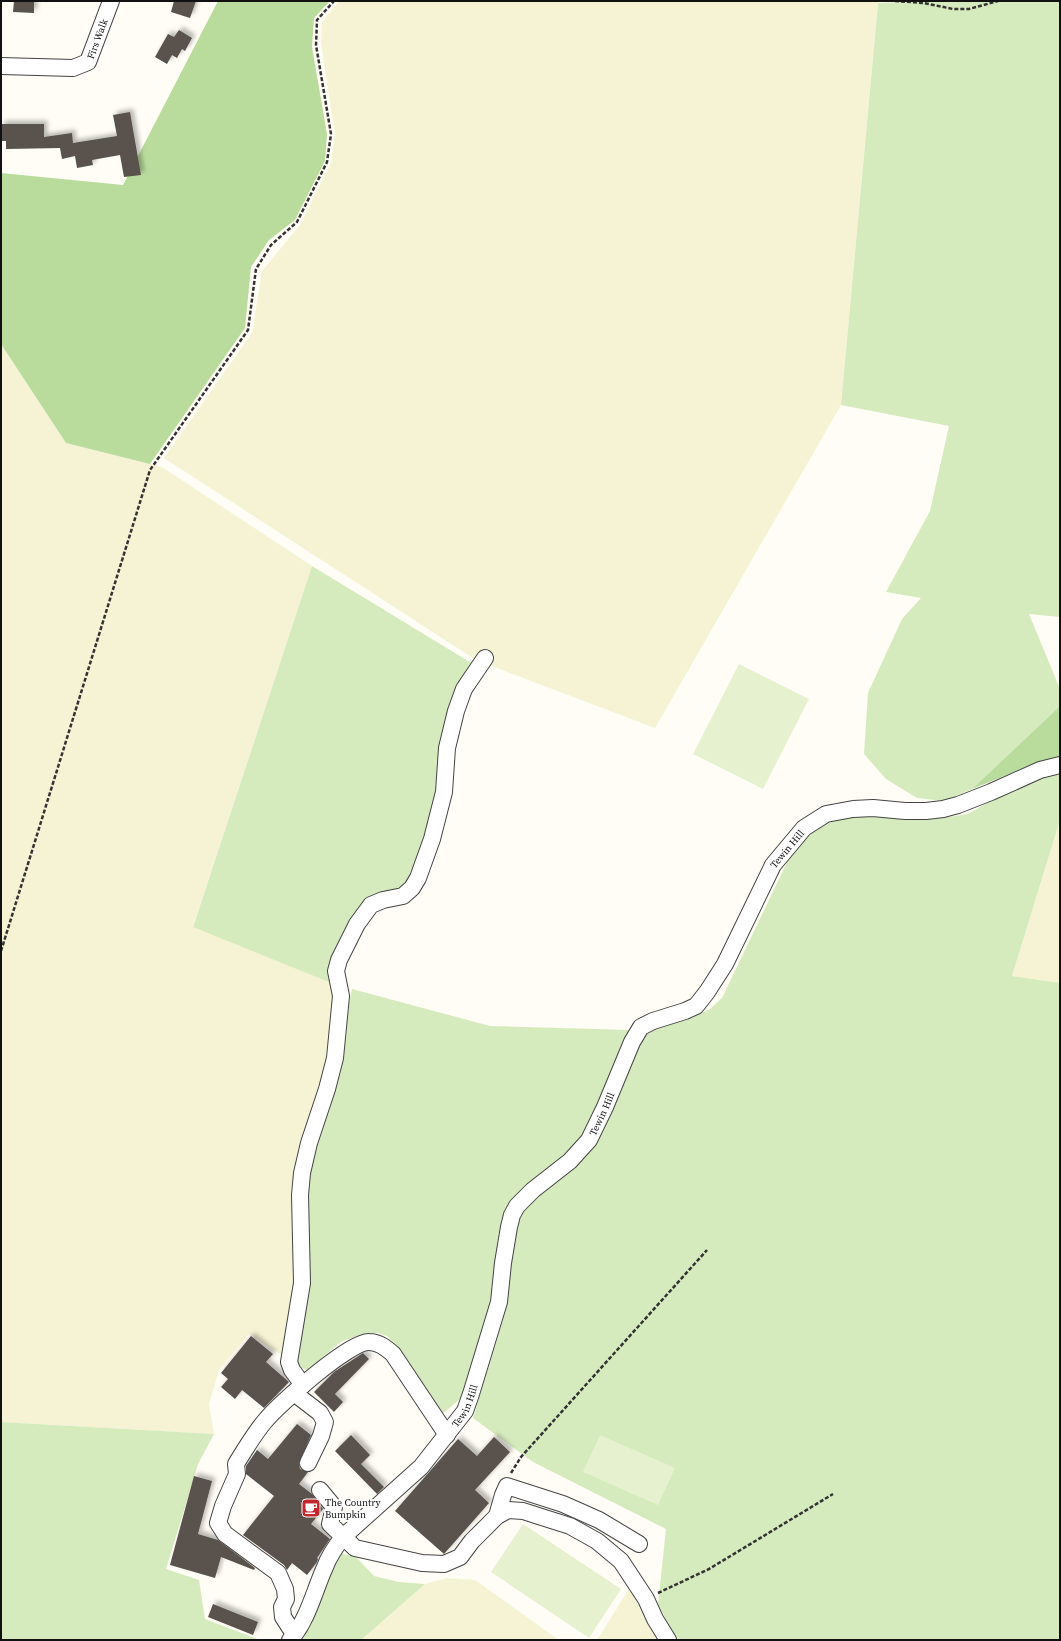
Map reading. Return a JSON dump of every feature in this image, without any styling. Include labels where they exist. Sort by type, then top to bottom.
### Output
[{"type":"street","name":"Firs Walk","points":[[1,66],[73,68],[88,62],[111,1]]},
{"type":"street","points":[[308,1463],[321,1436],[325,1422],[320,1413],[299,1389],[289,1362],[302,1283],[300,1195],[302,1173],[309,1143],[327,1089],[335,1058],[340,996],[336,971],[339,960],[357,924],[371,905],[383,900],[404,896],[412,888],[418,878],[432,838],[444,792],[447,748],[456,711],[464,689],[485,658]]},
{"type":"street","name":"Tewin Hill","points":[[292,1637],[305,1618],[325,1566],[342,1537],[421,1467],[447,1435],[464,1410],[473,1387],[499,1302],[509,1227],[512,1215],[517,1206],[533,1190],[570,1161],[589,1140],[632,1042],[641,1027],[653,1021],[696,1006],[707,992],[725,964],[772,865],[804,828],[826,814],[853,809],[873,808],[905,812],[943,809],[958,805],[991,792],[1040,770],[1060,765]]},
{"type":"street","points":[[292,1637],[283,1617],[282,1607],[286,1599],[285,1589],[278,1573],[225,1534],[218,1523],[223,1506],[237,1474],[236,1464],[266,1420],[299,1389],[348,1350],[362,1343],[369,1342],[385,1347],[393,1354],[447,1435]]},
{"type":"street","points":[[497,1516],[507,1486],[564,1504],[599,1520],[639,1544]]},
{"type":"street","points":[[320,1490],[334,1507],[330,1524],[355,1548],[422,1563],[444,1564],[460,1557],[472,1540],[497,1516],[508,1510],[523,1511],[570,1526],[596,1540],[621,1561],[646,1599],[655,1619],[668,1640]]},
{"type":"path","points":[[1,951],[150,470],[248,330],[256,269],[271,245],[297,222],[327,162],[331,134],[316,45],[317,20],[334,1]]},
{"type":"path","points":[[896,1],[924,3],[953,9],[969,9],[998,1]]},
{"type":"path","points":[[507,1486],[511,1471],[521,1457],[707,1250]]},
{"type":"path","points":[[646,1599],[709,1569],[833,1494]]},
{"type":"shaded area","points":[[339,1],[878,1],[841,405],[655,728],[476,660],[164,458],[252,333],[262,271],[300,225],[331,163],[335,134],[321,43],[322,22]]},
{"type":"shaded area","points":[[1,344],[66,443],[162,467],[312,566],[193,926],[331,983],[335,1005],[282,1355],[249,1334],[219,1370],[209,1404],[214,1434],[1,1422]]},
{"type":"shaded area","points":[[1060,820],[1060,983],[1012,976]]},
{"type":"shaded area","points":[[447,1578],[475,1580],[559,1640],[361,1640],[425,1584]]},
{"type":"shaded area","points":[[629,1589],[661,1640],[597,1640]]},
{"type":"green space","points":[[218,1],[330,1],[314,18],[312,47],[327,134],[325,161],[295,220],[269,240],[251,267],[245,328],[150,464],[66,443],[1,344],[1,173],[123,185]]},
{"type":"green space","points":[[933,1],[1060,1],[1060,617],[1029,614],[1060,689],[1060,706],[972,789],[944,801],[917,798],[886,779],[864,754],[868,693],[902,619],[921,598],[886,592],[930,511],[949,426],[841,405],[878,3]]},
{"type":"green space","points":[[312,566],[473,664],[438,766],[435,800],[424,850],[404,890],[370,900],[331,983],[193,927]]},
{"type":"green space","points":[[739,664],[809,699],[763,789],[693,754]]},
{"type":"green space","points":[[1060,706],[1060,757],[1032,765],[972,789]]},
{"type":"green space","points":[[1060,774],[1060,820],[1012,976],[1060,983],[1060,1640],[677,1640],[658,1604],[666,1529],[533,1462],[473,1418],[502,1323],[513,1233],[521,1211],[568,1171],[636,1045],[646,1032],[657,1025],[688,1019],[710,1009],[722,998],[790,856],[804,840],[827,821],[844,815],[942,818],[968,814],[996,798],[1043,777]]},
{"type":"green space","points":[[352,989],[490,1026],[630,1030],[597,1113],[571,1154],[516,1195],[508,1204],[504,1215],[492,1305],[461,1398],[440,1416],[395,1344],[387,1336],[378,1333],[366,1333],[342,1341],[307,1370],[295,1365],[307,1181],[314,1147],[344,1050],[347,1011]]},
{"type":"green space","points":[[1,1422],[214,1434],[198,1464],[166,1569],[199,1580],[205,1619],[260,1640],[1,1640]]},
{"type":"green space","points":[[600,1435],[675,1468],[658,1505],[583,1472]]},
{"type":"green space","points":[[523,1524],[621,1589],[589,1638],[491,1572]]},
{"type":"green space","points":[[339,1553],[356,1557],[374,1576],[399,1582],[425,1584],[361,1640],[298,1640]]},
{"type":"building","points":[[14,1],[34,1],[34,13],[13,12]]},
{"type":"building","points":[[174,1],[196,1],[190,18],[171,12]]},
{"type":"building","points":[[179,30],[192,38],[185,51],[182,49],[177,58],[172,55],[167,64],[155,57],[168,34],[174,37]]},
{"type":"building","points":[[130,112],[141,175],[124,177],[120,155],[92,160],[93,165],[77,168],[75,156],[62,159],[60,148],[6,149],[6,141],[1,141],[1,124],[44,124],[44,137],[72,133],[73,143],[117,136],[113,115]]},
{"type":"building","points":[[251,1336],[273,1354],[266,1362],[289,1382],[264,1408],[242,1390],[235,1399],[221,1387],[228,1379],[221,1373]]},
{"type":"building","points":[[363,1353],[369,1359],[335,1394],[343,1402],[334,1412],[314,1392],[334,1372]]},
{"type":"building","points":[[297,1424],[311,1435],[299,1463],[300,1469],[308,1472],[299,1484],[312,1494],[323,1509],[311,1524],[330,1539],[317,1558],[317,1562],[307,1575],[292,1563],[287,1570],[284,1565],[243,1535],[274,1496],[246,1474],[246,1466],[257,1450],[268,1459]]},
{"type":"building","points":[[351,1435],[370,1455],[361,1464],[384,1487],[377,1494],[335,1451]]},
{"type":"building","points":[[494,1437],[510,1452],[475,1490],[489,1503],[444,1554],[395,1511],[458,1439],[477,1456]]},
{"type":"building","points":[[194,1476],[212,1481],[198,1534],[218,1540],[255,1568],[254,1570],[221,1557],[215,1578],[170,1565]]},
{"type":"building","points":[[213,1604],[258,1622],[253,1635],[208,1617]]},
{"type":"place","name":"The Country Bumpkin","points":[[311,1508]]}]
